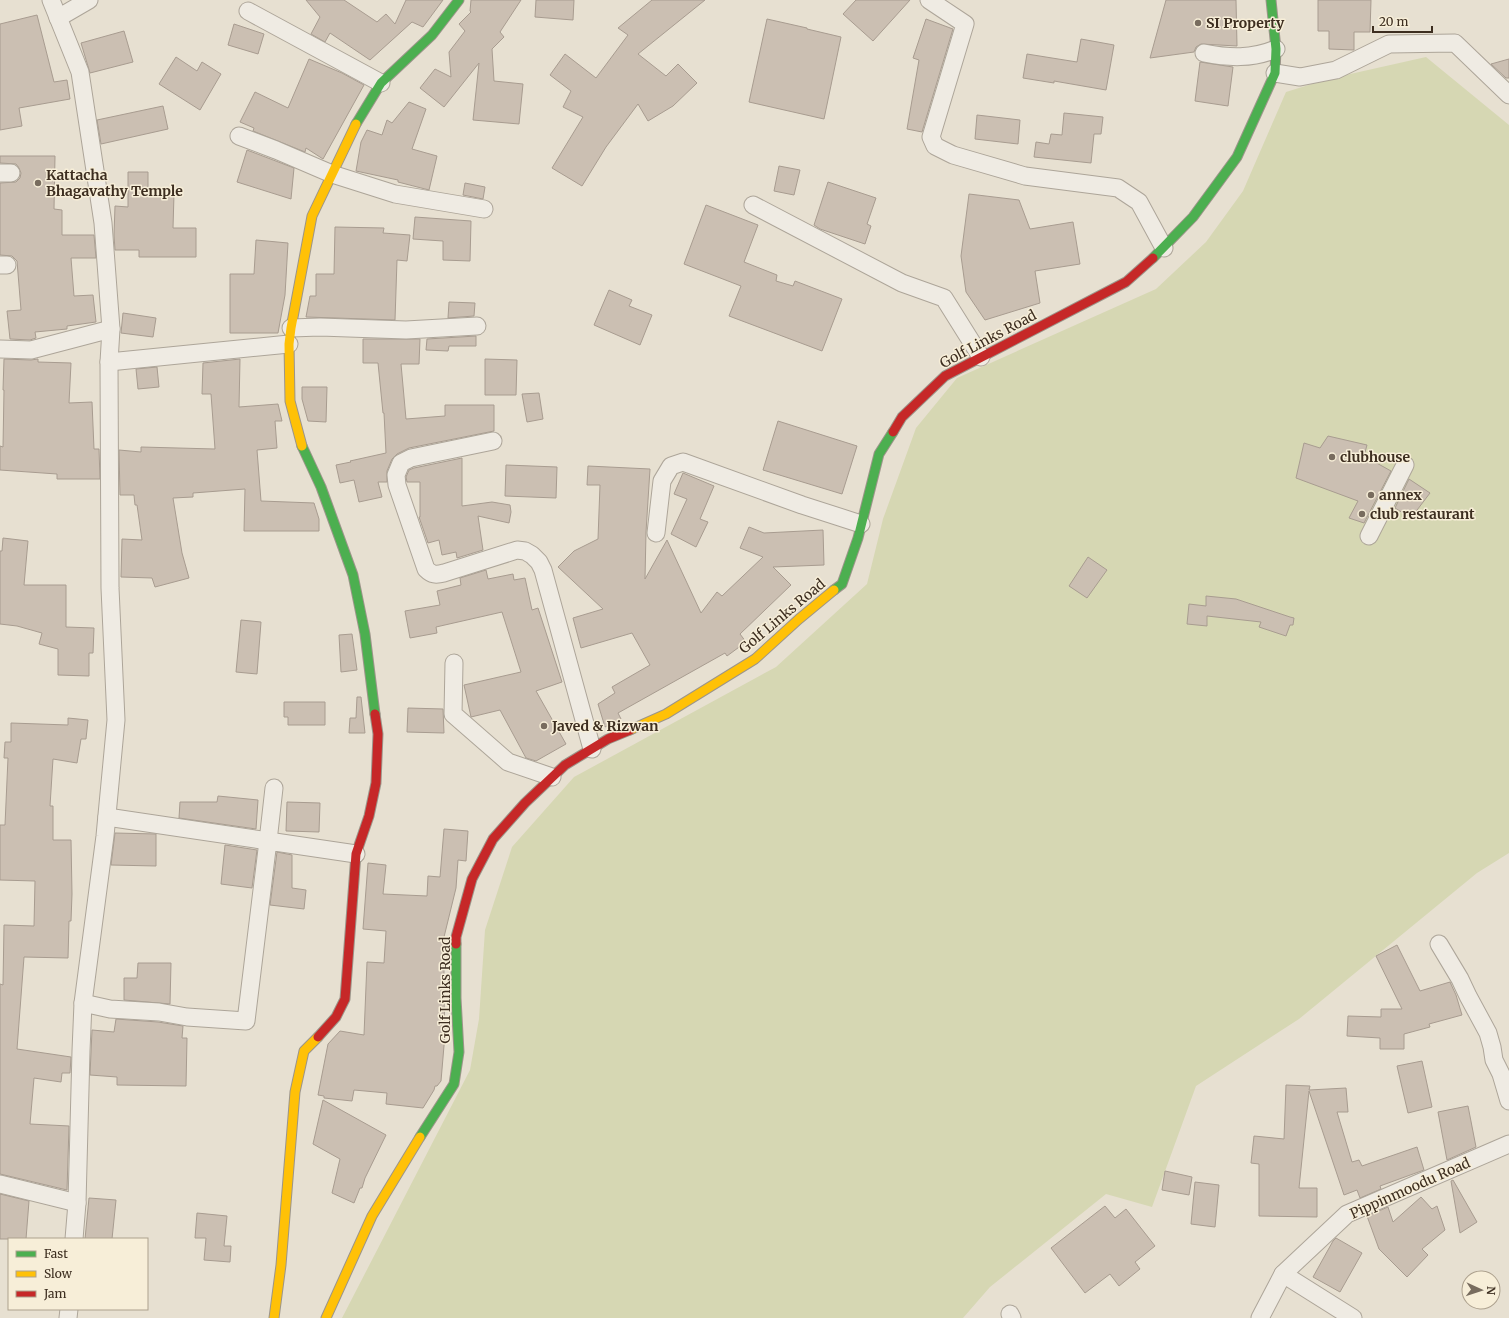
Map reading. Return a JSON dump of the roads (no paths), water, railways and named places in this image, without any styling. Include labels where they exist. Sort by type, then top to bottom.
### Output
[{"type":"street","points":[[51,0],[80,72],[103,223],[111,329],[109,362],[110,588],[116,720],[107,817],[83,1003],[77,1203],[74,1238]]},
{"type":"street","points":[[58,18],[89,0]]},
{"type":"street","points":[[274,1318],[295,1092],[304,1051],[336,1017],[345,1000],[356,854],[369,816],[376,783],[378,734],[365,634],[353,574],[321,488],[303,451],[290,401],[290,336],[312,216],[356,126],[381,83],[432,35],[459,0]]},
{"type":"street","points":[[929,0],[965,24],[930,137],[935,146],[953,155],[1025,176],[1118,188],[1140,202],[1164,248]]},
{"type":"street","name":"Golf Links Road","points":[[326,1318],[372,1216],[436,1110],[454,1084],[459,1052],[456,998],[456,937],[472,879],[493,839],[524,803],[564,765],[608,738],[666,714],[755,659],[799,619],[842,584],[861,524],[879,454],[902,417],[945,376],[1126,282],[1164,248],[1193,217],[1237,157],[1276,73],[1276,50],[1271,0]]},
{"type":"street","points":[[248,11],[381,83]]},
{"type":"street","points":[[1276,73],[1300,77],[1336,70],[1389,44],[1455,43],[1509,95]]},
{"type":"street","points":[[1204,54],[1223,57],[1246,57],[1262,55],[1276,50]]},
{"type":"street","points":[[239,136],[282,152],[332,174],[395,194],[484,209]]},
{"type":"street","points":[[753,205],[902,283],[944,298],[981,357]]},
{"type":"street","points":[[109,362],[290,336],[320,327],[406,330],[477,326]]},
{"type":"street","points":[[0,350],[31,350],[111,329]]},
{"type":"street","points":[[493,441],[411,458],[401,463],[396,475],[399,492],[426,569],[431,574],[437,575],[517,550],[525,551],[539,562],[549,592],[592,749]]},
{"type":"street","points":[[656,533],[662,481],[671,466],[683,462],[802,505],[861,524]]},
{"type":"street","points":[[1369,536],[1405,465]]},
{"type":"street","points":[[454,662],[453,714],[508,762],[552,777]]},
{"type":"street","points":[[83,1003],[110,1009],[159,1012],[194,1018],[246,1021],[274,788]]},
{"type":"street","points":[[107,817],[356,854]]},
{"type":"street","points":[[1439,944],[1460,979],[1488,1033],[1494,1060],[1501,1074],[1509,1101]]},
{"type":"street","name":"Pippinmoodu Road","points":[[1260,1318],[1283,1274],[1348,1214],[1509,1144]]},
{"type":"street","points":[[0,1184],[77,1203]]},
{"type":"street","points":[[1283,1274],[1353,1318]]},
{"type":"place","name":"SI Property","points":[[1198,23]]},
{"type":"place","name":"Kattacha Bhagavathy Temple","points":[[38,183]]},
{"type":"place","name":"clubhouse","points":[[1332,457]]},
{"type":"place","name":"annex","points":[[1371,495]]},
{"type":"place","name":"club restaurant","points":[[1362,514]]},
{"type":"place","name":"Javed & Rizwan","points":[[544,726]]}]
